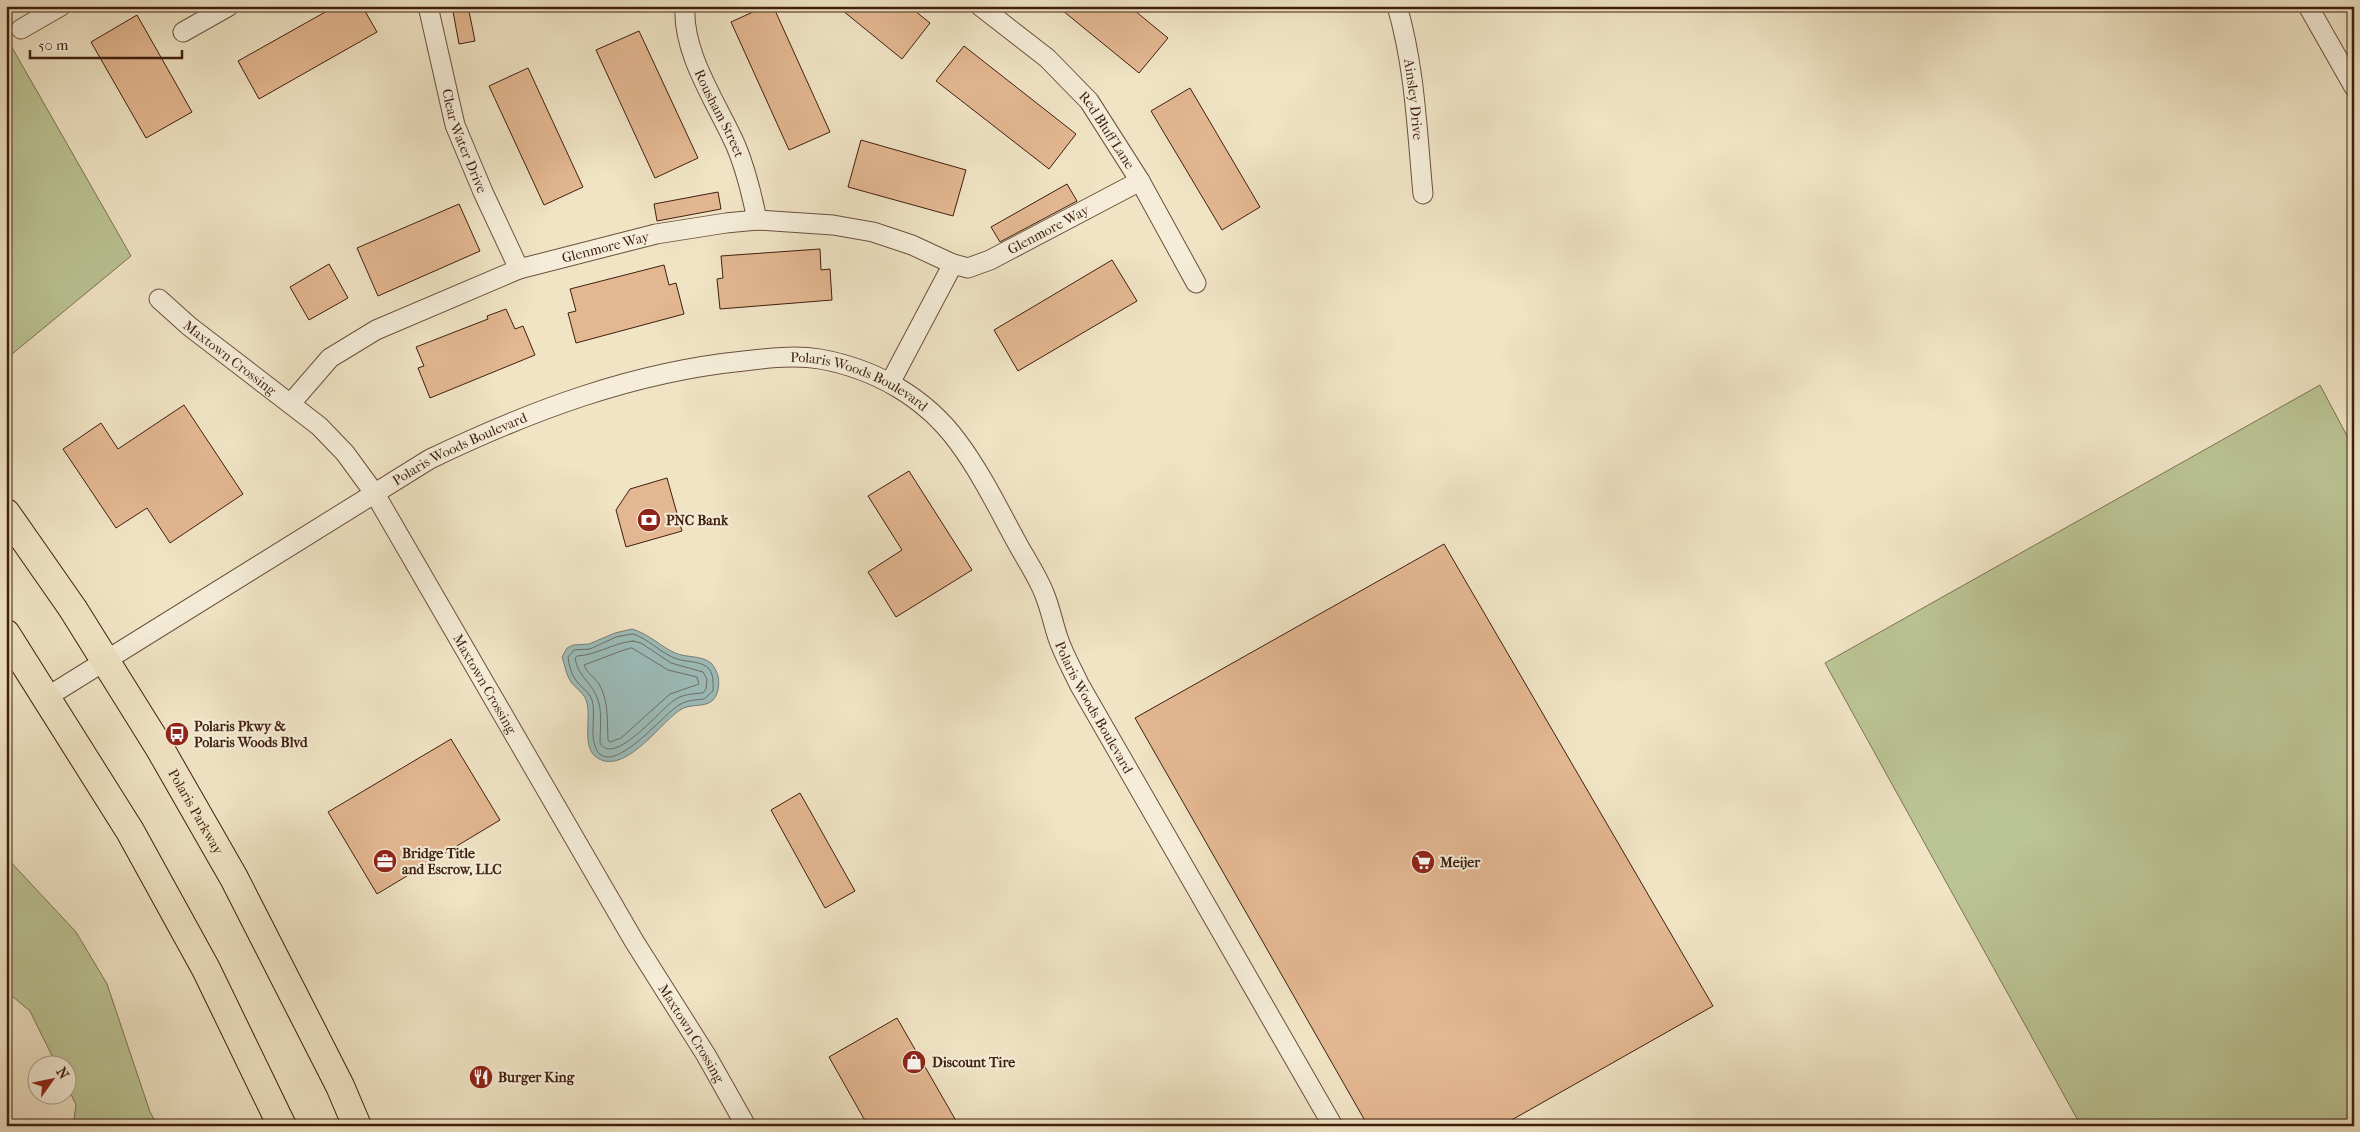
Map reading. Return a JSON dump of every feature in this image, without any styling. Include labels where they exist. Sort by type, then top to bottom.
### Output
[{"type":"main road","name":"Polaris Parkway","points":[[6,513],[73,609],[159,747],[234,878],[340,1086],[357,1126]]},
{"type":"main road","points":[[6,634],[130,831],[206,969],[282,1126]]},
{"type":"street","points":[[21,29],[61,6]]},
{"type":"street","points":[[183,32],[229,6]]},
{"type":"street","name":"Clear Water Drive","points":[[428,6],[455,125],[482,192],[519,269]]},
{"type":"street","name":"Rousham Street","points":[[686,6],[684,24],[691,49],[736,147],[750,184],[757,220]]},
{"type":"street","name":"Red Bluff Lane","points":[[980,6],[1047,58],[1089,101],[1140,181],[1196,283]]},
{"type":"street","name":"Ainsley Drive","points":[[1397,6],[1410,62],[1423,194]]},
{"type":"street","points":[[2308,6],[2354,87]]},
{"type":"street","name":"Glenmore Way","points":[[291,403],[330,358],[376,330],[519,269],[656,234],[726,222],[757,220],[833,225],[873,232],[912,245],[953,264],[968,268],[990,260],[1140,181]]},
{"type":"street","points":[[890,383],[953,264]]},
{"type":"street","name":"Maxtown Crossing","points":[[159,299],[204,338],[319,426],[375,494],[634,941],[706,1055],[746,1126]]},
{"type":"street","name":"Polaris Woods Boulevard","points":[[47,697],[430,459],[486,432],[602,389],[662,374],[723,363],[785,357],[818,359],[850,366],[890,383],[913,397],[936,416],[958,441],[972,462],[1044,592],[1058,640],[1079,684],[1333,1126]]},
{"type":"green space","points":[[6,37],[131,256],[6,359]]},
{"type":"green space","points":[[2320,385],[2354,449],[2354,1126],[2081,1126],[1825,663]]},
{"type":"green space","points":[[6,857],[76,932],[107,984],[150,1112],[158,1126],[73,1126],[76,1104],[78,1104],[78,1054],[51,1054],[30,1011],[6,991]]},
{"type":"water","points":[[632,629],[675,653],[707,660],[711,663],[718,676],[718,690],[712,701],[680,710],[629,755],[618,760],[607,761],[596,757],[589,746],[586,700],[569,679],[562,657],[567,648],[573,645],[589,644],[615,633]]},
{"type":"building","points":[[336,6],[362,6],[377,32],[259,99],[238,61]]},
{"type":"building","points":[[452,6],[468,6],[475,41],[459,44]]},
{"type":"building","points":[[766,6],[773,6],[830,132],[789,150],[731,22]]},
{"type":"building","points":[[837,6],[909,6],[930,23],[902,59]]},
{"type":"building","points":[[1057,6],[1129,6],[1168,38],[1139,73]]},
{"type":"building","points":[[137,15],[192,112],[146,138],[91,42]]},
{"type":"building","points":[[639,31],[698,158],[655,178],[596,50]]},
{"type":"building","points":[[964,46],[1076,134],[1049,169],[936,81]]},
{"type":"building","points":[[528,68],[583,187],[544,205],[489,86]]},
{"type":"building","points":[[1190,88],[1260,207],[1222,230],[1151,111]]},
{"type":"building","points":[[861,140],[966,170],[953,216],[848,187]]},
{"type":"building","points":[[1067,184],[1077,201],[1000,242],[991,227]]},
{"type":"building","points":[[718,192],[721,209],[657,221],[654,204]]},
{"type":"building","points":[[459,204],[480,251],[378,296],[357,248]]},
{"type":"building","points":[[820,249],[821,270],[830,269],[832,300],[720,309],[717,279],[723,278],[721,256]]},
{"type":"building","points":[[1112,260],[1137,301],[1018,371],[994,330]]},
{"type":"building","points":[[329,264],[348,298],[309,320],[290,287]]},
{"type":"building","points":[[664,265],[669,285],[676,283],[684,314],[576,343],[568,313],[576,311],[570,289]]},
{"type":"building","points":[[506,309],[515,329],[523,326],[535,355],[430,398],[418,368],[424,366],[416,347],[488,319],[487,316]]},
{"type":"building","points":[[184,405],[243,494],[170,543],[147,508],[116,528],[63,449],[101,423],[118,449]]},
{"type":"building","points":[[909,471],[972,570],[896,617],[868,572],[902,550],[868,496]]},
{"type":"building","name":"PNC Bank","points":[[667,478],[682,531],[626,547],[616,510],[630,489]]},
{"type":"building","name":"Meijer","points":[[1444,544],[1713,1006],[1501,1126],[1368,1126],[1135,718]]},
{"type":"building","points":[[451,739],[500,820],[377,894],[328,812]]},
{"type":"building","points":[[800,793],[855,891],[825,908],[771,810]]},
{"type":"building","points":[[897,1018],[959,1126],[868,1126],[829,1057]]},
{"type":"place","name":"PNC Bank","points":[[649,520]]},
{"type":"place","name":"Polaris Pkwy & Polaris Woods Blvd","points":[[177,734]]},
{"type":"place","name":"Bridge Title and Escrow, LLC","points":[[385,861]]},
{"type":"place","name":"Meijer","points":[[1423,862]]},
{"type":"place","name":"Discount Tire","points":[[914,1062]]},
{"type":"place","name":"Burger King","points":[[481,1077]]}]
